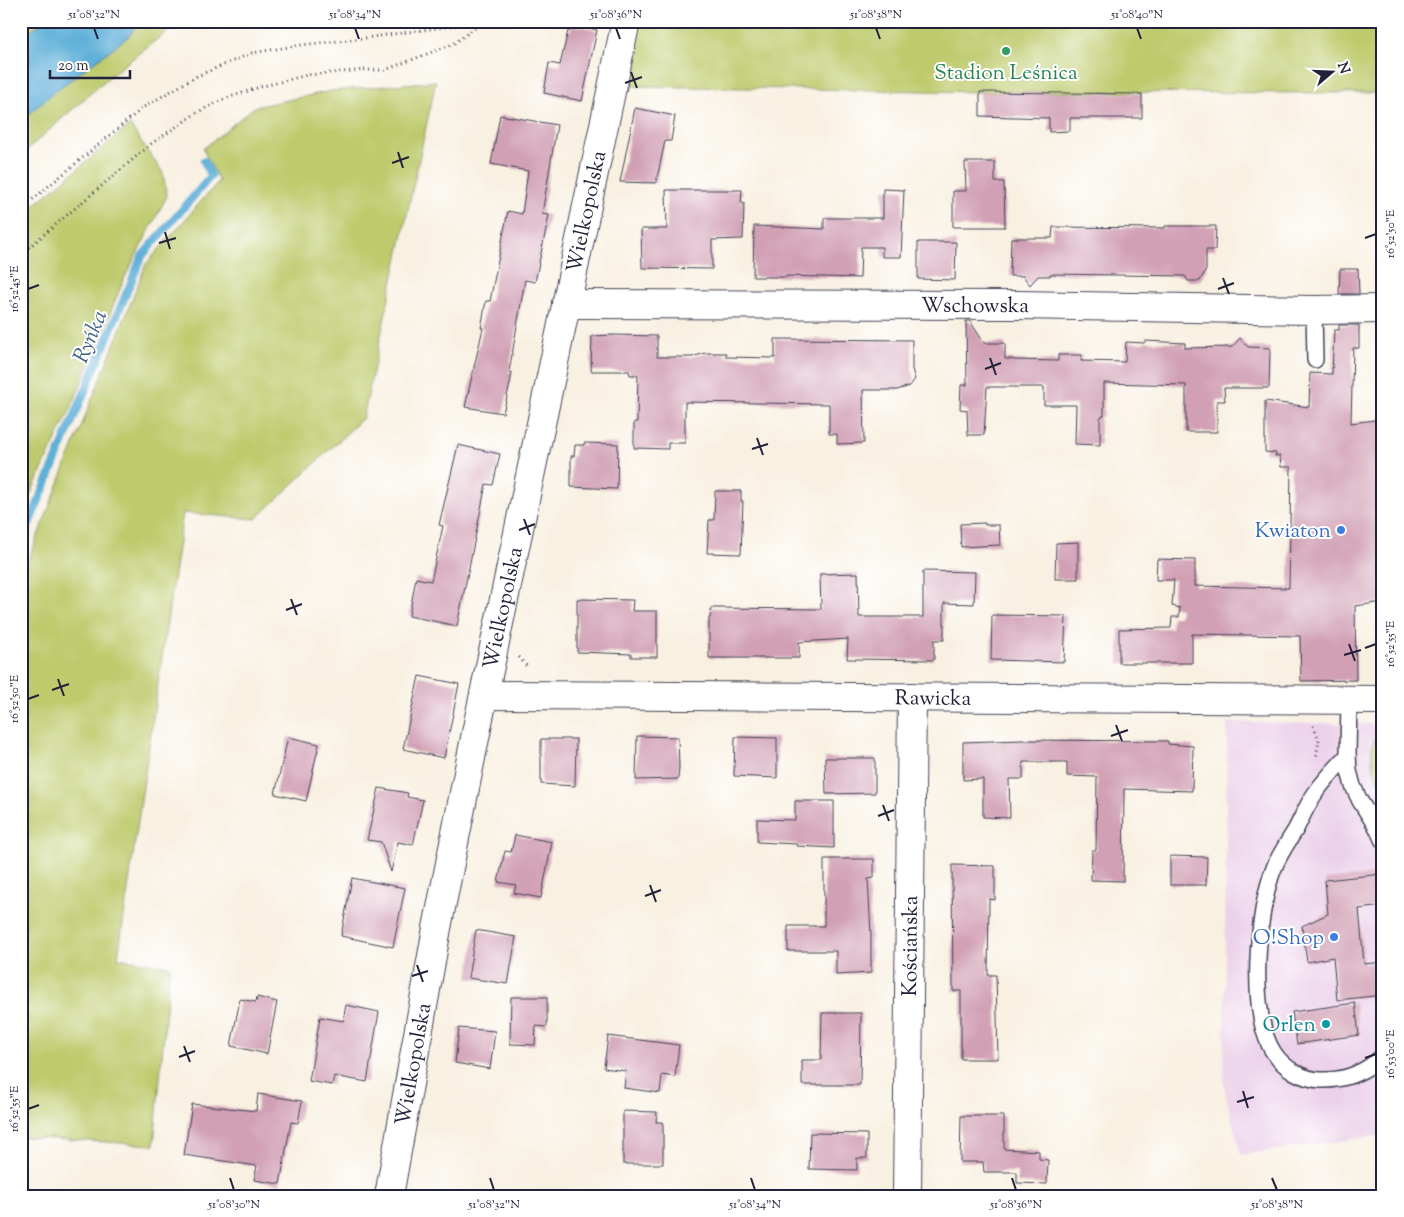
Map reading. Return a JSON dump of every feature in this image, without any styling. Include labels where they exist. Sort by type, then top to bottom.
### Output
[{"type":"street","name":"Wielkopolska","points":[[389,1196],[438,928],[484,695],[626,21]]},
{"type":"street","name":"Wschowska","points":[[566,304],[1008,305],[1314,310],[1383,309]]},
{"type":"street","name":"Rawicka","points":[[484,695],[1383,700]]},
{"type":"street","name":"Kościańska","points":[[907,1196],[912,697]]},
{"type":"lane","points":[[1314,310],[1315,360]]},
{"type":"lane","points":[[1349,700],[1349,771],[1360,801],[1383,841]]},
{"type":"lane","points":[[1348,755],[1315,793],[1274,868],[1265,900],[1259,933],[1257,965],[1259,996],[1267,1041],[1281,1063],[1292,1071],[1315,1080],[1345,1078],[1360,1073],[1383,1056]]},
{"type":"path","points":[[21,209],[144,107],[197,76],[252,54],[301,45],[483,22]]},
{"type":"path","points":[[21,254],[151,144],[198,112],[224,99],[260,87],[307,76],[385,70],[453,44],[483,22]]},
{"type":"path","points":[[521,649],[519,657],[532,672]]},
{"type":"shaded area","points":[[1227,722],[1383,724],[1383,1135],[1241,1155],[1224,1087]]},
{"type":"green space","points":[[21,21],[44,21],[21,37]]},
{"type":"green space","points":[[140,21],[189,21],[165,33],[109,77],[21,155],[21,121],[54,92],[129,36]]},
{"type":"green space","name":"Stadion Leśnica","points":[[639,21],[1375,21],[1383,93],[980,92],[626,86]]},
{"type":"green space","points":[[436,81],[363,418],[256,519],[183,513],[118,958],[170,966],[154,1145],[21,1137],[21,578],[146,264],[219,181],[203,149],[254,107],[331,91]]},
{"type":"green space","points":[[130,125],[163,173],[167,196],[124,279],[72,406],[21,514],[21,216]]},
{"type":"green space","points":[[1383,729],[1383,787],[1375,773],[1372,749],[1374,741]]},
{"type":"water","points":[[44,21],[140,21],[129,36],[54,92],[21,121],[21,37]]},
{"type":"building","points":[[572,24],[597,30],[582,101],[544,93],[549,63],[560,65],[568,31],[570,31]]},
{"type":"building","points":[[980,92],[1142,94],[1142,118],[1070,118],[1070,131],[1049,132],[1049,118],[980,116]]},
{"type":"building","points":[[635,108],[675,116],[671,141],[665,141],[656,183],[620,182]]},
{"type":"building","points":[[500,115],[557,125],[542,214],[549,215],[535,282],[525,280],[509,372],[512,372],[503,413],[465,407],[483,328],[481,328],[486,301],[490,301],[508,211],[522,214],[528,171],[491,164]]},
{"type":"building","points":[[965,162],[995,162],[995,182],[1004,182],[1005,227],[953,227],[953,191],[966,191]]},
{"type":"building","points":[[883,189],[904,190],[901,257],[882,257],[882,247],[861,247],[860,278],[753,277],[754,226],[824,229],[824,218],[883,218]]},
{"type":"building","points":[[666,190],[742,190],[741,203],[744,203],[743,239],[712,240],[712,269],[642,268],[641,229],[667,229]]},
{"type":"building","points":[[1165,226],[1216,226],[1215,250],[1206,250],[1206,270],[1200,281],[1188,281],[1185,276],[1050,274],[1050,276],[1038,276],[1030,285],[1023,276],[1010,276],[1011,238],[1052,238],[1053,227],[1165,228]]},
{"type":"building","points":[[918,242],[956,242],[955,280],[918,279]]},
{"type":"building","points":[[1340,269],[1358,269],[1359,294],[1339,294]]},
{"type":"building","points":[[966,321],[970,321],[984,343],[1005,343],[1005,359],[1013,360],[1058,361],[1058,355],[1082,355],[1081,361],[1125,362],[1126,342],[1185,343],[1185,348],[1232,347],[1240,338],[1248,347],[1270,348],[1269,388],[1224,388],[1225,401],[1217,401],[1217,432],[1186,432],[1186,385],[1104,383],[1104,415],[1100,418],[1100,445],[1075,444],[1076,405],[1044,405],[1044,387],[987,387],[984,435],[968,435],[967,410],[960,409],[961,385],[967,385]]},
{"type":"building","points":[[1339,325],[1359,325],[1359,348],[1353,348],[1351,423],[1383,419],[1383,602],[1355,606],[1356,680],[1301,681],[1300,636],[1192,634],[1192,663],[1119,663],[1119,629],[1171,628],[1172,617],[1179,617],[1180,608],[1172,606],[1174,580],[1156,580],[1157,559],[1195,560],[1195,586],[1289,588],[1291,467],[1281,467],[1280,456],[1275,456],[1276,453],[1265,452],[1265,401],[1309,407],[1310,373],[1332,374],[1334,330],[1339,330]]},
{"type":"building","points":[[592,336],[657,336],[657,357],[692,357],[705,353],[726,353],[726,357],[775,358],[775,339],[912,340],[912,369],[915,379],[910,386],[897,390],[863,390],[864,443],[837,444],[837,434],[829,434],[829,404],[685,402],[685,443],[668,443],[668,449],[634,448],[634,422],[637,422],[638,375],[630,375],[629,371],[591,371]]},
{"type":"building","points":[[584,443],[618,444],[617,489],[571,487],[571,456],[574,456],[575,445],[584,445]]},
{"type":"building","points":[[458,445],[500,454],[493,485],[486,484],[457,626],[409,616],[416,578],[431,581],[443,526],[439,525]]},
{"type":"building","points":[[715,491],[741,491],[741,501],[743,501],[741,554],[707,553],[709,520],[714,520]]},
{"type":"building","points":[[985,523],[985,525],[999,525],[1000,545],[961,547],[960,524]]},
{"type":"building","points":[[1078,542],[1078,579],[1055,579],[1056,543]]},
{"type":"building","points":[[923,571],[975,572],[974,604],[944,603],[944,640],[934,640],[934,660],[847,659],[848,639],[799,642],[799,658],[709,658],[709,618],[711,608],[821,609],[820,574],[858,573],[859,617],[923,617]]},
{"type":"building","points":[[577,599],[633,600],[632,611],[657,611],[657,657],[631,657],[631,654],[577,652]]},
{"type":"building","points":[[992,615],[1066,616],[1064,662],[991,660]]},
{"type":"building","points":[[419,676],[459,684],[444,758],[403,749]]},
{"type":"building","points":[[637,736],[678,737],[678,779],[636,780]]},
{"type":"building","points":[[288,737],[319,744],[306,801],[275,794]]},
{"type":"building","points":[[735,737],[777,738],[777,778],[734,776]]},
{"type":"building","points":[[541,739],[576,739],[575,786],[541,784]]},
{"type":"building","points":[[1023,740],[1168,741],[1168,744],[1193,746],[1192,791],[1124,789],[1123,881],[1091,880],[1092,850],[1096,850],[1097,777],[1067,776],[1067,762],[1023,762],[1023,779],[1009,779],[1010,818],[983,817],[983,779],[963,780],[963,742]]},
{"type":"building","points":[[825,758],[875,758],[875,793],[826,794]]},
{"type":"building","points":[[379,788],[408,793],[407,797],[423,800],[413,845],[398,842],[391,872],[381,842],[367,840]]},
{"type":"building","points":[[795,801],[834,801],[834,848],[757,842],[757,819],[795,820]]},
{"type":"building","points":[[515,835],[552,842],[541,898],[514,893],[516,885],[498,882],[505,851],[511,852]]},
{"type":"building","points":[[1170,856],[1207,857],[1206,885],[1170,885]]},
{"type":"building","points":[[824,859],[874,859],[874,878],[868,879],[871,973],[836,975],[836,951],[788,951],[788,926],[824,926]]},
{"type":"building","points":[[952,865],[995,866],[995,900],[989,899],[988,975],[996,975],[998,1059],[961,1059],[961,991],[953,991]]},
{"type":"building","points":[[1383,874],[1383,906],[1359,909],[1364,964],[1383,962],[1383,995],[1337,1000],[1333,957],[1307,962],[1302,926],[1328,914],[1325,880]]},
{"type":"building","points":[[352,878],[405,888],[393,947],[341,936]]},
{"type":"building","points":[[476,930],[516,937],[508,984],[468,978]]},
{"type":"building","points":[[257,997],[277,1002],[267,1054],[231,1046],[240,999],[256,1002]]},
{"type":"building","points":[[511,997],[547,997],[547,1027],[536,1026],[535,1045],[510,1044]]},
{"type":"building","name":"Orlen","points":[[1355,1003],[1359,1035],[1297,1044],[1292,1012]]},
{"type":"building","points":[[346,1005],[379,1012],[367,1082],[334,1076],[332,1085],[309,1081],[320,1017],[343,1021]]},
{"type":"building","points":[[822,1013],[861,1013],[860,1085],[802,1085],[802,1060],[821,1060]]},
{"type":"building","points":[[459,1028],[495,1031],[490,1069],[455,1063]]},
{"type":"building","points":[[608,1036],[679,1045],[675,1077],[662,1075],[660,1093],[624,1088],[626,1071],[604,1068]]},
{"type":"building","points":[[258,1094],[302,1101],[298,1123],[291,1122],[280,1184],[254,1180],[257,1166],[184,1155],[192,1104],[256,1111]]},
{"type":"building","points":[[623,1111],[657,1112],[656,1122],[662,1122],[663,1125],[663,1164],[623,1164]]},
{"type":"building","points":[[961,1116],[1004,1116],[1004,1149],[1039,1151],[1039,1159],[1048,1160],[1047,1184],[1017,1183],[1017,1172],[984,1172],[983,1162],[960,1162]]},
{"type":"building","points":[[810,1133],[867,1134],[867,1158],[857,1158],[857,1170],[809,1169]]},
{"type":"waterway","name":"Ryńka","points":[[21,543],[142,256],[211,176],[204,161]]},
{"type":"place","name":"Stadion Leśnica","points":[[1006,51]]},
{"type":"place","name":"Kwiaton","points":[[1341,530]]},
{"type":"place","name":"O!Shop","points":[[1334,937]]},
{"type":"place","name":"Orlen","points":[[1326,1024]]}]
